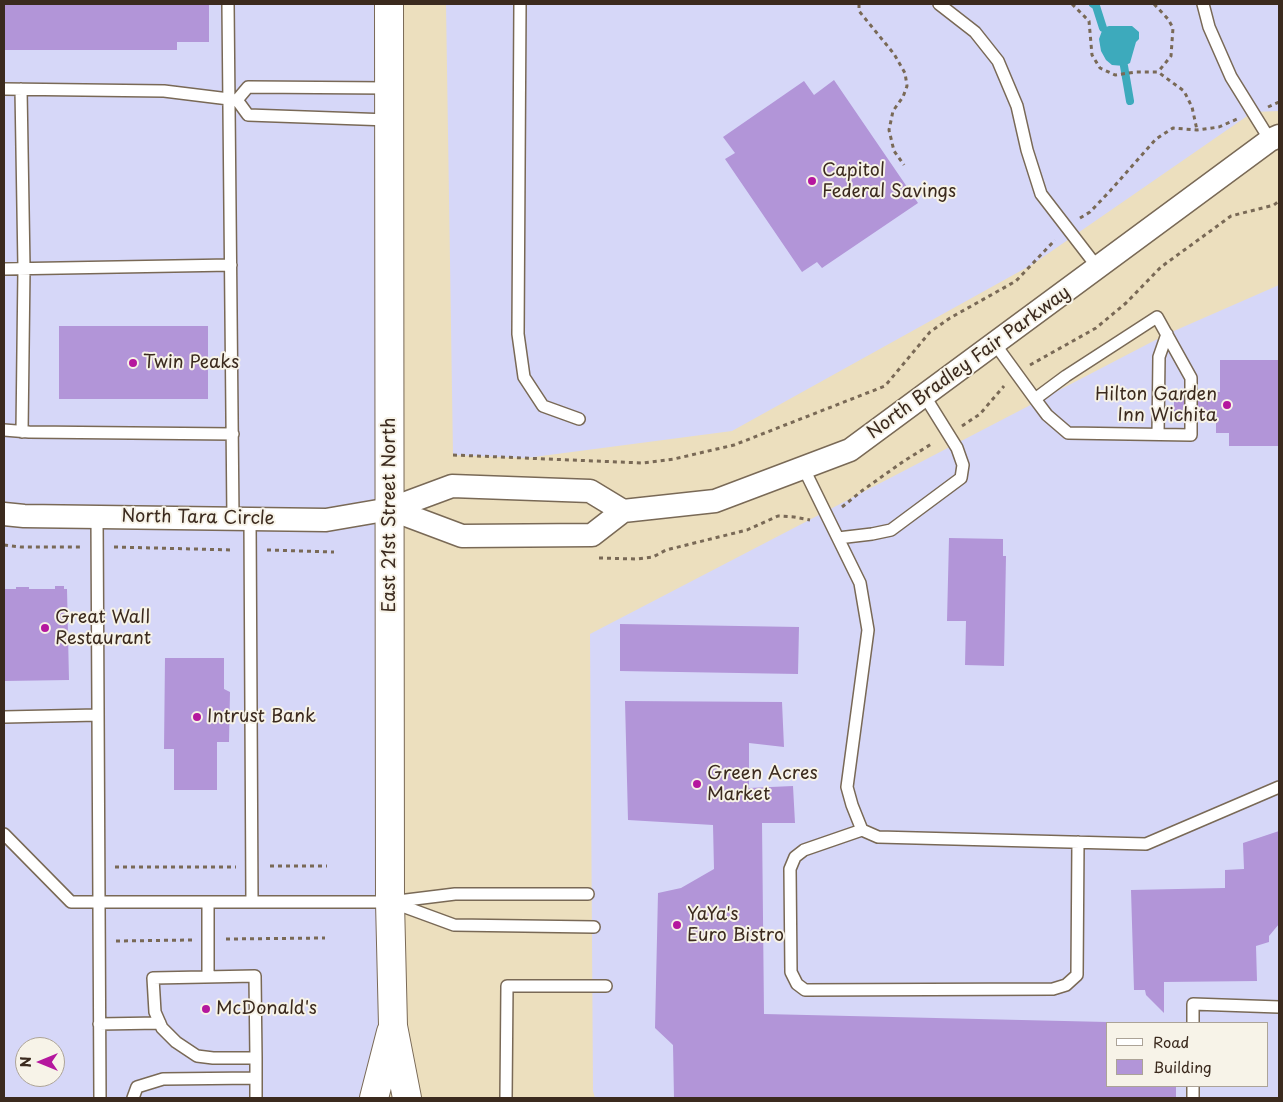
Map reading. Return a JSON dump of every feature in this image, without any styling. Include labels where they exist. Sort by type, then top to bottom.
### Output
[{"type":"main road","name":"East 21st Street North","points":[[389,4],[390,902],[393,1026],[407,1098]]},
{"type":"main road","name":"East 21st Street North","points":[[374,1098],[393,1026]]},
{"type":"street","name":"North Bradley Fair Parkway","points":[[623,511],[715,501],[850,450],[1275,138]]},
{"type":"street","points":[[452,486],[590,491],[623,511],[592,535],[462,536],[390,509],[452,486]]},
{"type":"street","name":"North Tara Circle","points":[[4,514],[24,516],[326,520],[390,509]]},
{"type":"lane","points":[[228,4],[233,100],[231,265],[233,434],[242,519],[250,550],[252,902]]},
{"type":"lane","points":[[520,4],[518,334],[524,377],[543,406],[579,420]]},
{"type":"lane","points":[[939,4],[975,32],[998,61],[1017,106],[1040,194],[1098,268]]},
{"type":"lane","points":[[1203,4],[1209,27],[1231,77],[1253,112],[1275,138]]},
{"type":"lane","points":[[233,100],[248,87],[388,88]]},
{"type":"lane","points":[[4,89],[164,91],[233,100],[248,115],[389,120]]},
{"type":"lane","points":[[21,89],[24,268],[22,432]]},
{"type":"lane","points":[[4,269],[231,265]]},
{"type":"lane","points":[[995,344],[1046,415],[1068,433],[1192,435],[1192,378],[1157,317],[1066,376],[1035,399]]},
{"type":"lane","points":[[1158,434],[1159,357],[1167,334]]},
{"type":"lane","points":[[838,538],[891,530],[961,478],[963,466],[958,448],[924,395]]},
{"type":"lane","points":[[4,430],[22,432],[233,434]]},
{"type":"lane","points":[[802,467],[860,582],[868,630],[847,787],[862,830]]},
{"type":"lane","points":[[97,516],[100,1098]]},
{"type":"lane","points":[[4,717],[98,715]]},
{"type":"lane","points":[[1078,842],[1077,975],[1066,985],[1052,989],[805,990],[797,984],[790,972],[790,869],[795,857],[804,850],[862,830],[878,837],[1078,842],[1146,844],[1279,788]]},
{"type":"lane","points":[[4,834],[71,902],[390,902],[455,894],[588,894]]},
{"type":"lane","points":[[208,902],[208,977]]},
{"type":"lane","points":[[390,902],[454,925],[594,927]]},
{"type":"lane","points":[[256,1058],[197,1056],[176,1042],[162,1028],[155,1012],[153,978],[256,976],[256,1058],[256,1098]]},
{"type":"lane","points":[[506,1098],[507,986],[606,986]]},
{"type":"lane","points":[[1193,1022],[1193,1004],[1279,1007]]},
{"type":"lane","points":[[99,1024],[160,1023]]},
{"type":"lane","points":[[133,1098],[137,1086],[163,1079],[256,1078]]},
{"type":"path","points":[[859,4],[859,11],[894,54],[905,73],[907,86],[903,97],[893,111],[889,130],[894,151],[904,165]]},
{"type":"path","points":[[1072,4],[1089,21],[1092,55],[1100,68],[1115,75],[1136,72],[1158,72],[1184,91],[1192,107],[1197,130]]},
{"type":"path","points":[[1154,4],[1168,19],[1173,28],[1171,56],[1158,72]]},
{"type":"path","points":[[453,455],[642,463],[674,459],[734,445],[885,386],[930,332],[950,318],[1016,281],[1066,228],[1090,212],[1156,139],[1173,128],[1197,130],[1219,127],[1279,102]]},
{"type":"path","points":[[4,545],[21,547],[334,552]]},
{"type":"path","points":[[110,867],[326,866]]},
{"type":"shaded area","points":[[4,4],[389,4],[388,1098],[4,1098]]},
{"type":"shaded area","points":[[446,4],[1279,4],[1279,111],[1253,112],[1033,264],[732,431],[526,458],[453,455]]},
{"type":"shaded area","points":[[1279,285],[1279,1098],[595,1098],[593,1091],[590,634],[1167,334]]},
{"type":"water","points":[[1109,26],[1132,26],[1139,32],[1139,39],[1136,42],[1130,63],[1124,66],[1112,65],[1106,60],[1101,51],[1099,39],[1103,28]]},
{"type":"building","points":[[4,4],[209,4],[209,42],[177,42],[177,50],[4,50]]},
{"type":"building","points":[[834,80],[918,203],[822,268],[817,262],[802,272],[725,159],[735,153],[723,137],[804,81],[814,95]]},
{"type":"building","name":"Twin Peaks","points":[[59,326],[208,326],[208,399],[59,399]]},
{"type":"building","name":"Hilton Garden Inn Wichita","points":[[1220,360],[1279,360],[1279,446],[1229,446],[1229,433],[1216,433],[1216,419],[1174,419],[1174,392],[1220,392]]},
{"type":"building","points":[[949,538],[1003,539],[1003,556],[1006,556],[1004,666],[965,665],[966,621],[947,621]]},
{"type":"building","points":[[55,586],[64,586],[64,589],[67,589],[69,680],[4,681],[4,589],[29,587],[29,589],[55,589]]},
{"type":"building","points":[[620,624],[799,627],[798,674],[620,671]]},
{"type":"building","name":"Intrust Bank","points":[[165,658],[224,658],[224,689],[230,692],[229,742],[217,742],[217,790],[174,790],[174,749],[164,749]]},
{"type":"building","points":[[625,701],[782,702],[784,747],[749,743],[749,788],[793,786],[795,823],[762,823],[764,1014],[1107,1022],[1106,1087],[1176,1087],[1176,1098],[674,1098],[673,1045],[655,1028],[658,893],[681,888],[714,869],[713,825],[628,820]]},
{"type":"building","points":[[1279,831],[1279,924],[1269,936],[1269,942],[1256,946],[1257,981],[1164,982],[1164,1013],[1146,995],[1145,990],[1134,990],[1131,890],[1225,888],[1225,870],[1244,869],[1243,843]]},
{"type":"waterway","points":[[1093,4],[1096,6],[1103,28]]},
{"type":"waterway","points":[[1124,66],[1130,101]]},
{"type":"place","name":"Capitol Federal Savings","points":[[812,181]]},
{"type":"place","name":"Twin Peaks","points":[[133,363]]},
{"type":"place","name":"Hilton Garden Inn Wichita","points":[[1227,405]]},
{"type":"place","name":"Great Wall Restaurant","points":[[45,628]]},
{"type":"place","name":"Intrust Bank","points":[[197,717]]},
{"type":"place","name":"Green Acres Market","points":[[697,784]]},
{"type":"place","name":"YaYa's Euro Bistro","points":[[677,925]]},
{"type":"place","name":"McDonald's","points":[[206,1009]]}]
